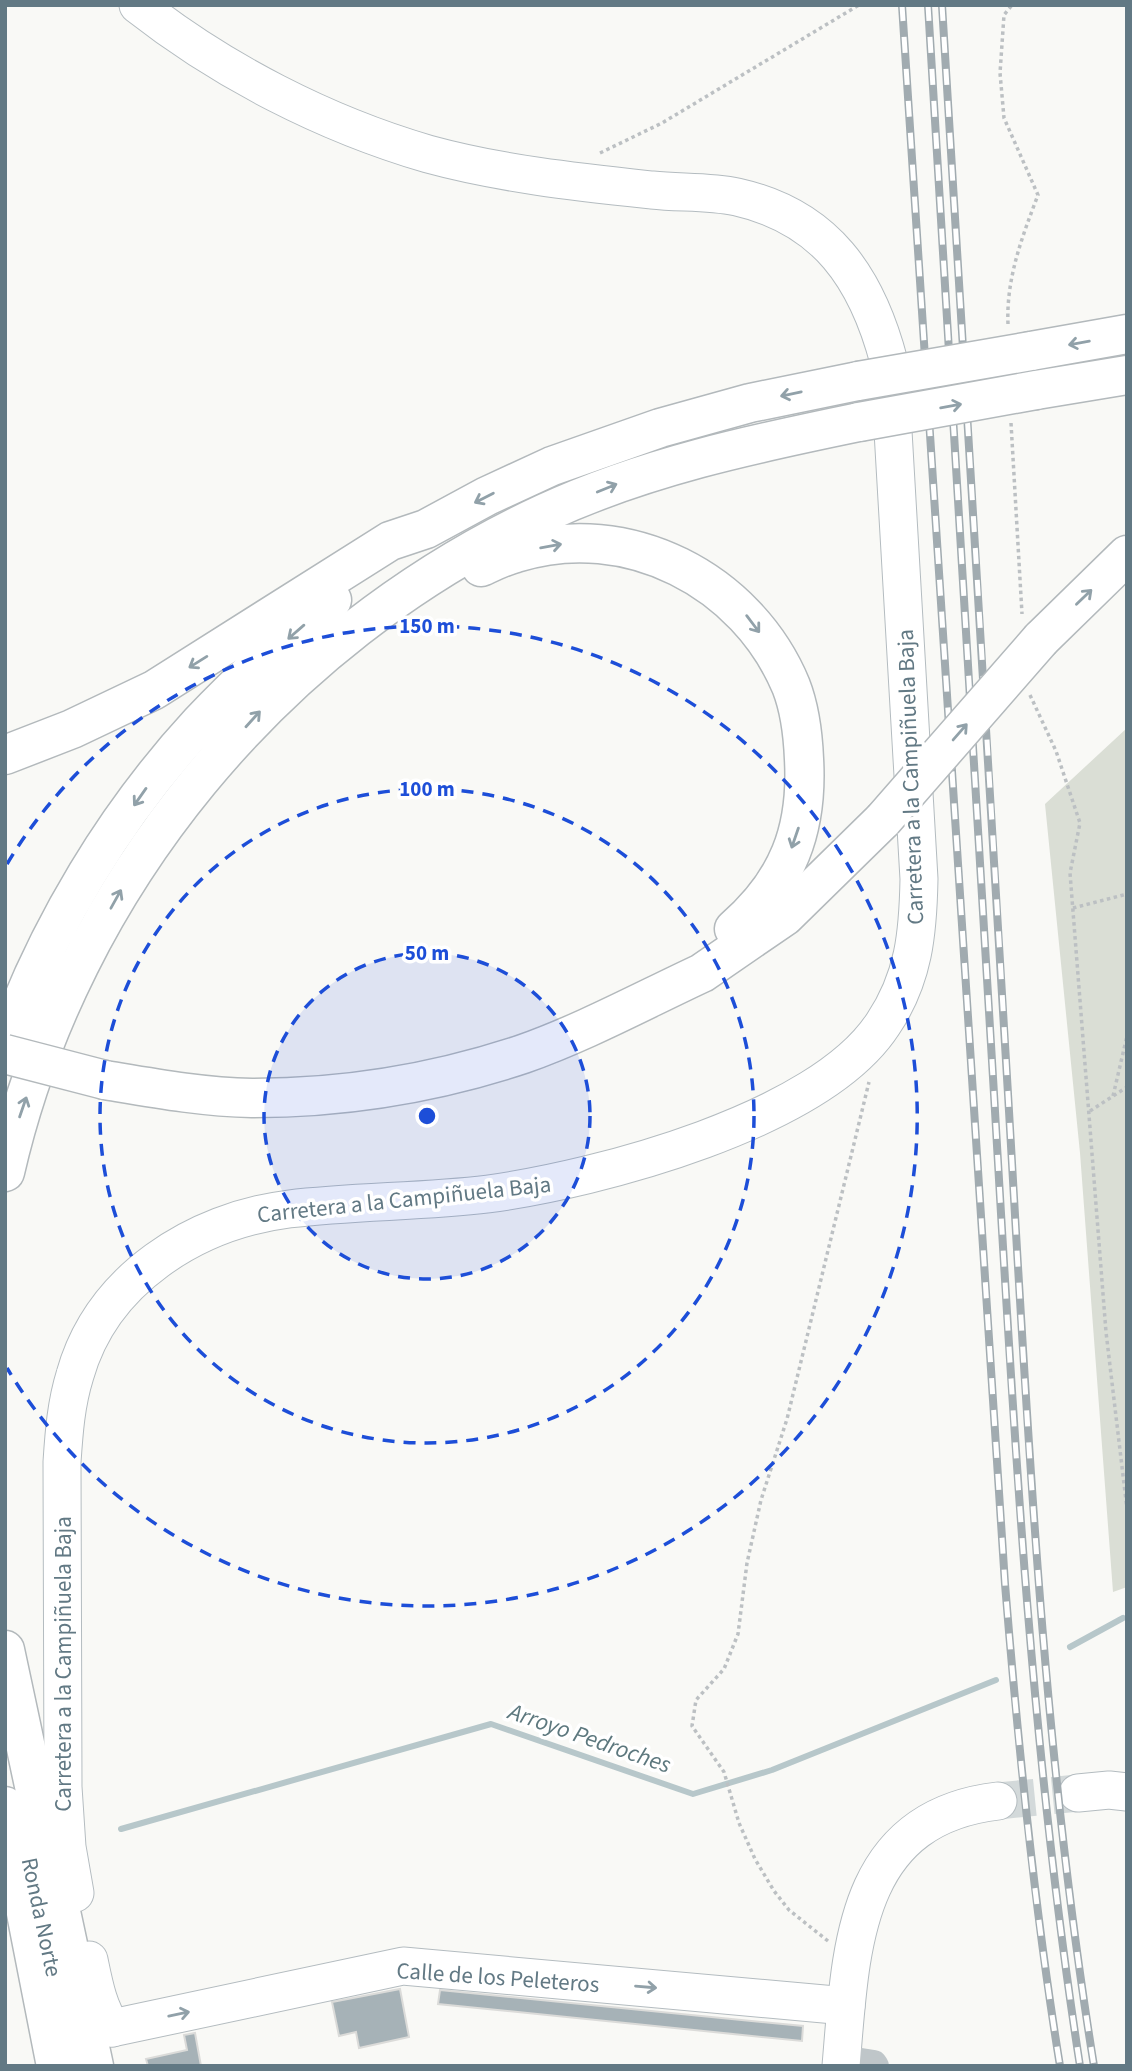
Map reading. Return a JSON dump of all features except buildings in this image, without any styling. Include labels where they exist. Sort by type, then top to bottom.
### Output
[{"type":"highway","points":[[5,1045],[48,947],[95,860],[151,780],[200,723],[260,663],[332,601],[426,529],[487,496],[552,466],[660,428],[750,403],[858,381],[1019,342],[1127,334]]},
{"type":"highway","points":[[5,1172],[14,1134],[44,1045],[73,976],[122,888],[181,802],[258,713],[313,662],[416,585],[474,548],[546,512],[631,478],[746,445],[859,422],[1024,402],[1127,375]]},
{"type":"highway","points":[[5,755],[72,729],[154,690],[390,541],[426,529]]},
{"type":"highway","points":[[416,585],[460,576],[516,552],[565,544],[607,544],[649,553],[684,567],[715,587],[746,615],[771,648],[791,687],[803,731],[806,783],[801,823],[786,866],[770,892],[748,916],[645,1000]]},
{"type":"highway","points":[[5,1054],[104,1080],[182,1093],[251,1098],[330,1094],[398,1086],[469,1070],[525,1053],[645,1000],[702,973],[785,916],[883,820],[1032,633],[1127,555]]},
{"type":"highway","points":[[5,1650],[94,2066]]},
{"type":"highway","name":"Ronda Norte","points":[[5,1726],[73,2066]]},
{"type":"highway","name":"Ronda Norte","points":[[5,1806],[56,2066]]},
{"type":"highway","points":[[5,1938],[30,2066]]},
{"type":"street","name":"Carretera a la Campiñuela Baja","points":[[112,2028],[104,2016],[97,1996],[73,1884],[65,1826],[62,1462],[65,1415],[75,1372],[92,1335],[114,1302],[143,1272],[176,1245],[244,1217],[289,1209],[435,1200],[553,1184],[619,1168],[687,1144],[751,1120],[797,1097],[844,1066],[867,1045],[897,1001],[911,964],[918,930],[919,879],[889,362],[879,324],[865,293],[848,266],[827,244],[799,223],[766,206],[737,197],[514,173],[427,153],[377,136],[323,115],[232,68],[162,24],[138,5]]},
{"type":"street","points":[[1078,1793],[1109,1790],[1127,1792]]},
{"type":"street","points":[[853,2063],[846,2006],[851,1960],[861,1916],[883,1866],[901,1843],[931,1820],[963,1807],[998,1801]]},
{"type":"street","name":"Calle de los Peleteros","points":[[112,2028],[403,1966],[846,2006]]},
{"type":"street","points":[[107,2066],[112,2028]]},
{"type":"path","points":[[597,155],[663,123],[859,5]]},
{"type":"path","points":[[1012,5],[1004,15],[1000,73],[1004,118],[1038,195],[1019,243],[1007,307],[1019,342]]},
{"type":"path","points":[[1024,402],[1032,633]]},
{"type":"path","points":[[1029,693],[1056,751],[1080,824],[1070,873],[1106,1332],[1127,1509]]},
{"type":"path","points":[[1073,908],[1127,894]]},
{"type":"path","points":[[1113,1096],[1127,1036]]},
{"type":"path","points":[[851,1960],[789,1910],[774,1891],[755,1859],[739,1823],[724,1772],[692,1727],[696,1700],[724,1669],[738,1634],[747,1563],[761,1500],[787,1419],[869,1079]]},
{"type":"path","points":[[1090,1111],[1127,1087]]},
{"type":"shaded area","points":[[1127,728],[1127,1587],[1113,1592],[1080,1153],[1045,804]]},
{"type":"waterway","name":"Arroyo Pedroches","points":[[1070,1647],[1123,1618]]},
{"type":"waterway","name":"Arroyo Pedroches","points":[[121,1829],[491,1724],[693,1794],[772,1770],[996,1680]]},
{"type":"tunnel","points":[[998,1801],[1078,1793]]},
{"type":"railway","points":[[902,5],[1005,1584],[1028,1825],[1060,2066]]},
{"type":"railway","points":[[928,5],[1016,1459],[1048,1824],[1080,2066]]},
{"type":"railway","points":[[942,5],[1030,1459],[1061,1824],[1094,2066]]}]
